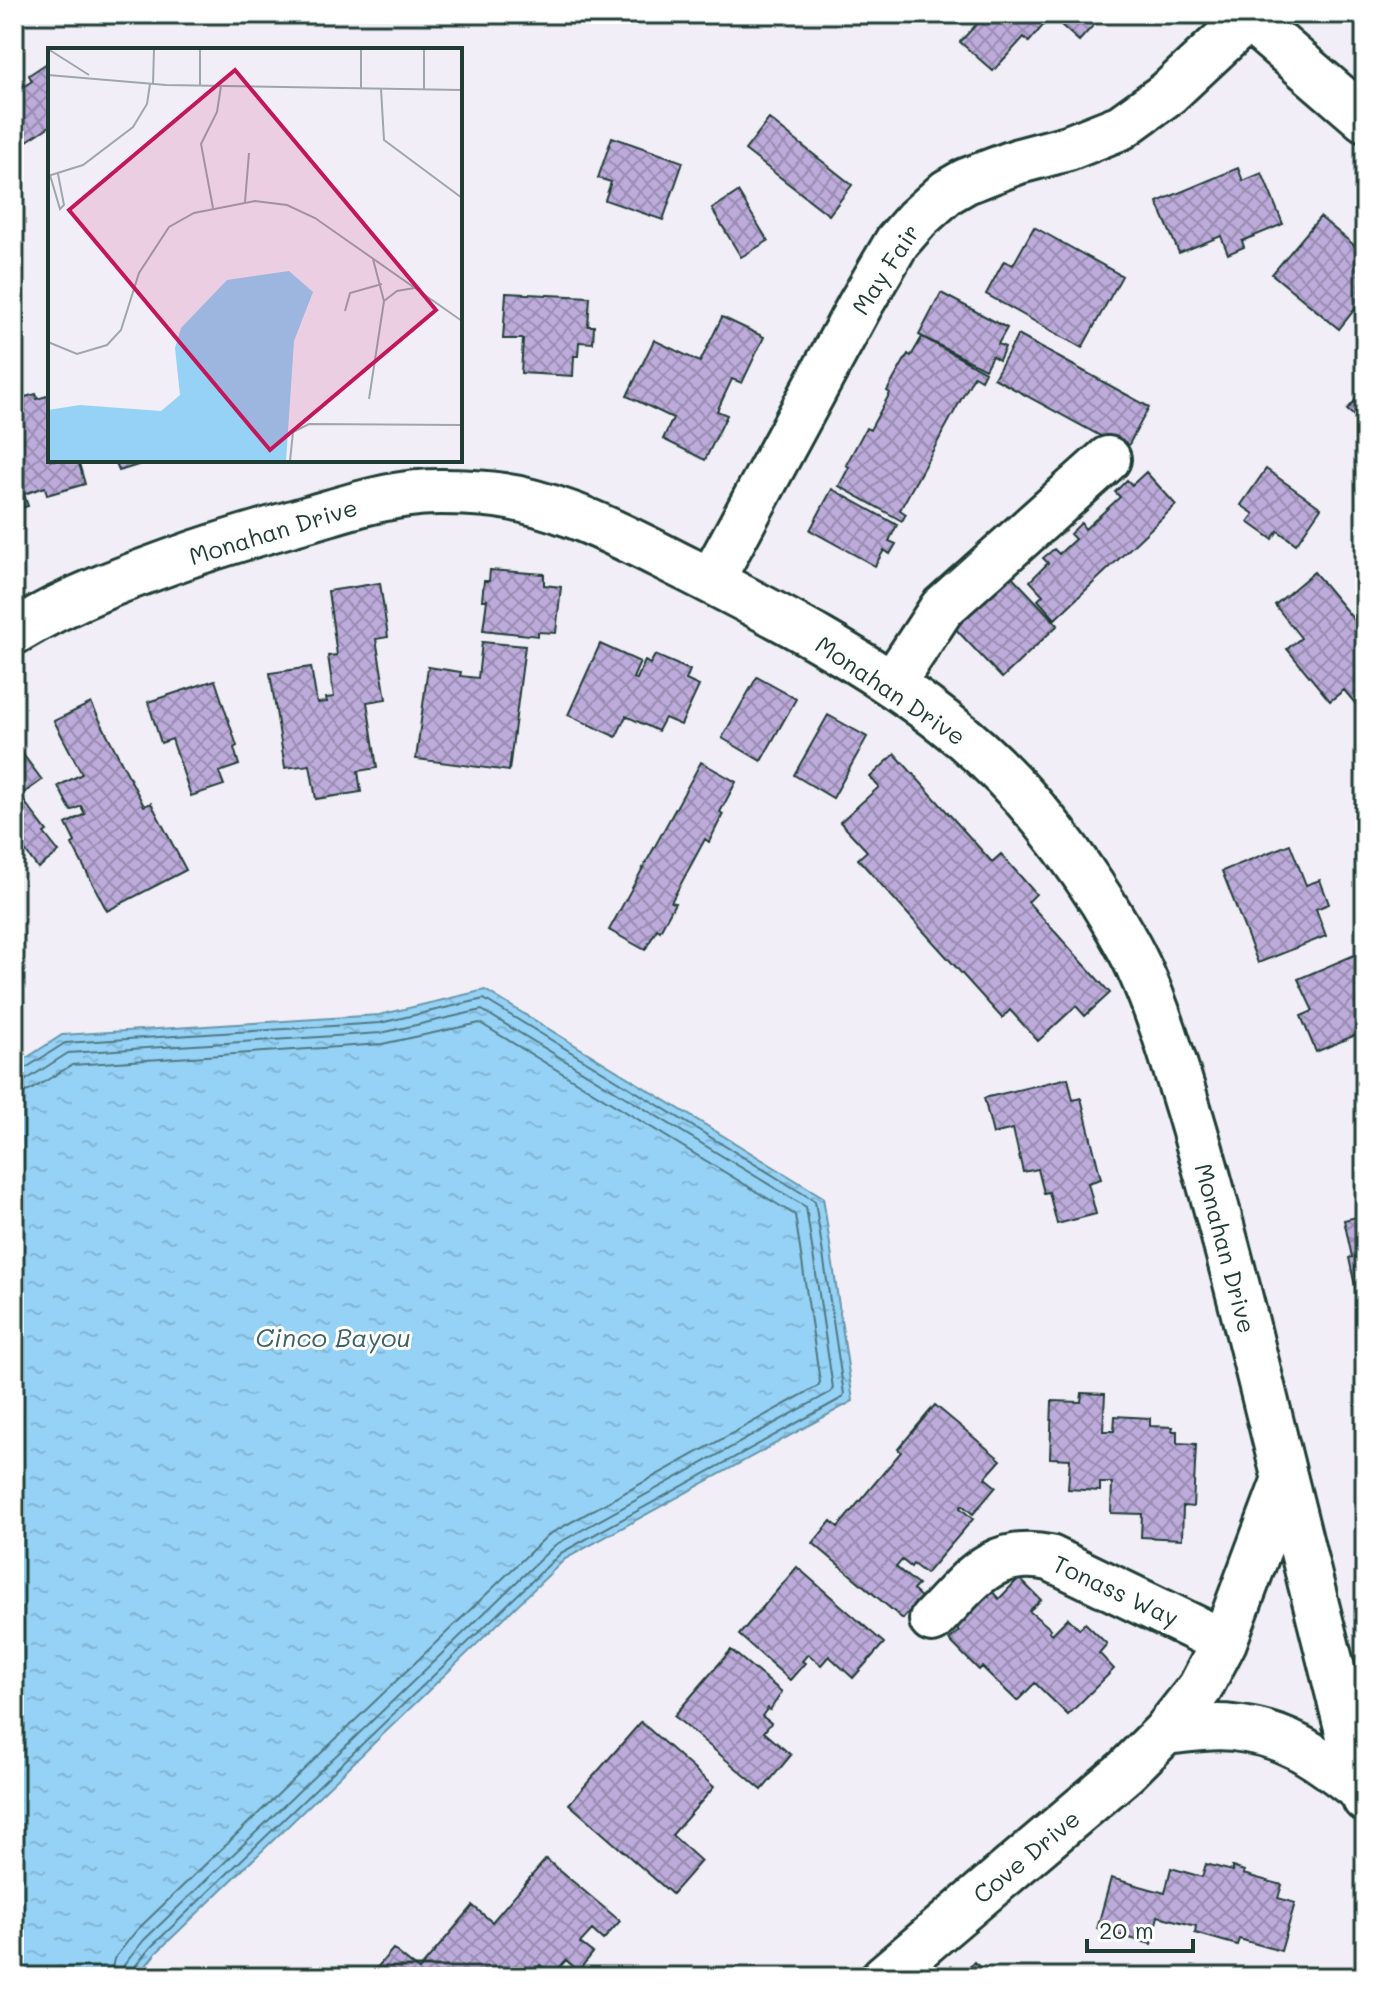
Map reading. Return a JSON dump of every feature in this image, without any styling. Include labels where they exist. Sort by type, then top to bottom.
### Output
[{"type":"street","points":[[1246,16],[1365,119]]},
{"type":"street","name":"May Fair","points":[[711,581],[860,305],[897,242],[917,219],[947,192],[966,181],[1121,127],[1168,93],[1246,16]]},
{"type":"street","points":[[892,684],[942,608],[1108,459]]},
{"type":"street","name":"Monahan Drive","points":[[14,632],[83,595],[245,536],[369,502],[418,493],[475,493],[546,506],[600,525],[789,622],[892,684],[944,721],[1010,781],[1056,835],[1083,871],[1141,972],[1169,1045],[1202,1154],[1364,1796]]},
{"type":"street","name":"Cove Drive","points":[[884,1977],[1126,1771],[1165,1732],[1200,1688],[1224,1642],[1285,1479]]},
{"type":"street","name":"Tonass Way","points":[[932,1620],[985,1566],[1009,1556],[1032,1554],[1050,1558],[1224,1642]]},
{"type":"street","points":[[1165,1732],[1230,1727],[1270,1734],[1306,1750],[1364,1796]]},
{"type":"water","name":"Cinco Bayou","points":[[485,990],[823,1197],[853,1401],[565,1559],[156,1953],[137,1977],[14,1977],[14,1066],[62,1035],[379,1015]]},
{"type":"building","points":[[452,14],[514,14],[514,20],[452,19]]},
{"type":"building","points":[[986,14],[1097,14],[1101,17],[1079,41],[1051,16],[1029,42],[1024,37],[993,71],[960,42]]},
{"type":"building","points":[[48,62],[48,127],[21,145],[14,135],[14,93],[32,81],[29,75]]},
{"type":"building","points":[[769,119],[852,185],[829,215],[745,150]]},
{"type":"building","points":[[612,137],[683,162],[663,220],[605,200],[611,182],[598,178]]},
{"type":"building","points":[[1238,168],[1243,181],[1262,173],[1283,224],[1242,241],[1244,247],[1228,254],[1221,236],[1179,253],[1157,202]]},
{"type":"building","points":[[738,192],[768,241],[741,257],[712,209]]},
{"type":"building","points":[[1320,217],[1360,250],[1363,246],[1365,248],[1365,306],[1359,312],[1355,309],[1339,329],[1272,274]]},
{"type":"building","points":[[1034,227],[1122,276],[1082,348],[986,294],[1004,261],[1013,265]]},
{"type":"building","points":[[506,293],[590,297],[588,326],[594,326],[593,343],[579,342],[578,356],[574,356],[573,376],[521,373],[523,339],[503,339]]},
{"type":"building","points":[[941,293],[1007,328],[998,344],[1005,347],[999,360],[992,356],[985,369],[919,335]]},
{"type":"building","points":[[722,317],[764,337],[742,383],[732,379],[717,411],[727,415],[705,460],[663,439],[673,418],[627,396],[654,340],[700,362]]},
{"type":"building","points":[[1018,335],[1149,407],[1126,450],[994,378]]},
{"type":"building","points":[[922,337],[985,372],[981,380],[974,376],[900,510],[906,514],[902,521],[839,486],[849,467],[846,465],[866,428],[870,430],[890,393],[887,391],[908,354],[911,356]]},
{"type":"building","points":[[1365,389],[1365,425],[1347,410]]},
{"type":"building","points":[[36,394],[37,399],[48,396],[48,462],[79,462],[85,484],[47,495],[45,487],[24,494],[28,506],[14,510],[14,400]]},
{"type":"building","points":[[116,462],[148,462],[119,471]]},
{"type":"building","points":[[1266,469],[1321,508],[1296,544],[1278,531],[1272,539],[1248,522],[1254,514],[1241,505]]},
{"type":"building","points":[[1146,472],[1176,505],[1055,619],[1038,600],[1043,595],[1030,581],[1048,563],[1043,558],[1054,549],[1059,554],[1075,539],[1070,534],[1081,523],[1085,529],[1120,497],[1115,492],[1127,480],[1132,485]]},
{"type":"building","points":[[832,489],[897,525],[889,541],[896,544],[890,554],[884,550],[875,566],[810,530]]},
{"type":"building","points":[[490,570],[544,574],[544,585],[561,587],[556,633],[538,632],[538,636],[483,630],[487,600],[482,600],[484,581],[489,581]]},
{"type":"building","points":[[1006,570],[1058,625],[1002,678],[950,623]]},
{"type":"building","points":[[1314,572],[1365,633],[1365,715],[1344,690],[1330,701],[1287,649],[1301,638],[1275,605]]},
{"type":"building","points":[[380,583],[388,637],[376,639],[386,699],[367,702],[377,768],[358,771],[361,792],[316,799],[310,765],[285,768],[270,673],[311,667],[317,703],[334,697],[328,656],[337,655],[328,591]]},
{"type":"building","points":[[482,642],[525,646],[509,771],[416,759],[428,667],[478,678]]},
{"type":"building","points":[[600,644],[640,662],[633,678],[637,679],[645,661],[650,664],[655,655],[690,670],[686,680],[699,686],[681,725],[665,718],[658,731],[626,716],[616,737],[568,715]]},
{"type":"building","points":[[757,677],[796,699],[761,761],[722,738]]},
{"type":"building","points":[[215,680],[237,746],[234,748],[239,765],[219,772],[224,785],[191,796],[172,739],[161,743],[148,702]]},
{"type":"building","points":[[91,703],[144,806],[151,803],[186,870],[107,911],[72,844],[75,842],[66,824],[85,814],[81,806],[71,811],[58,786],[82,774],[54,721]]},
{"type":"building","points":[[828,715],[867,737],[833,798],[794,775]]},
{"type":"building","points":[[22,753],[42,780],[20,796],[59,852],[38,868],[14,836],[14,760]]},
{"type":"building","points":[[895,754],[992,862],[1001,854],[1036,894],[1028,902],[1110,993],[1085,1016],[1076,1006],[1038,1041],[1010,1010],[1002,1018],[858,859],[867,851],[840,822],[879,787],[870,777]]},
{"type":"building","points":[[701,762],[736,782],[709,842],[705,839],[671,902],[675,903],[660,931],[657,929],[645,950],[609,930]]},
{"type":"building","points":[[1290,844],[1306,885],[1320,880],[1329,904],[1316,909],[1326,936],[1258,963],[1222,871]]},
{"type":"building","points":[[1359,953],[1365,967],[1365,1031],[1316,1052],[1301,1016],[1313,1011],[1298,979]]},
{"type":"building","points":[[1068,1078],[1073,1100],[1081,1098],[1101,1179],[1088,1183],[1096,1214],[1057,1224],[1049,1192],[1044,1193],[1038,1169],[1023,1172],[1013,1129],[993,1134],[984,1098]]},
{"type":"building","points":[[1365,1215],[1365,1311],[1362,1299],[1358,1300],[1344,1220]]},
{"type":"building","points":[[1365,1314],[1365,1340],[1362,1341],[1356,1317]]},
{"type":"building","points":[[1082,1393],[1105,1394],[1103,1431],[1114,1431],[1115,1416],[1150,1418],[1150,1426],[1173,1427],[1172,1431],[1177,1431],[1177,1443],[1196,1444],[1193,1507],[1183,1506],[1182,1539],[1141,1537],[1142,1514],[1111,1513],[1112,1483],[1100,1483],[1100,1491],[1068,1489],[1070,1459],[1050,1458],[1052,1401],[1081,1402]]},
{"type":"building","points":[[935,1405],[1001,1460],[985,1478],[996,1487],[973,1514],[962,1505],[960,1508],[973,1519],[926,1574],[902,1560],[896,1567],[918,1585],[913,1590],[921,1597],[903,1619],[813,1543],[831,1521],[838,1527],[901,1452],[898,1449]]},
{"type":"building","points":[[797,1567],[884,1643],[853,1678],[829,1656],[821,1665],[808,1654],[802,1661],[805,1663],[790,1680],[739,1635]]},
{"type":"building","points":[[1019,1578],[1041,1600],[1029,1611],[1051,1629],[1052,1634],[1068,1618],[1079,1629],[1085,1623],[1107,1644],[1099,1653],[1114,1669],[1068,1715],[1035,1683],[1017,1701],[949,1640],[959,1631],[952,1625],[989,1588],[999,1599]]},
{"type":"building","points":[[731,1650],[782,1692],[762,1716],[771,1723],[764,1732],[791,1755],[762,1790],[674,1716]]},
{"type":"building","points":[[641,1722],[714,1787],[672,1835],[701,1861],[672,1894],[569,1804]]},
{"type":"building","points":[[546,1859],[620,1921],[603,1940],[592,1930],[580,1943],[593,1953],[578,1971],[566,1960],[552,1976],[540,1965],[530,1977],[522,1977],[515,1971],[511,1977],[369,1977],[393,1949],[419,1970],[473,1906],[492,1922]]},
{"type":"building","points":[[1206,1864],[1232,1871],[1232,1867],[1244,1871],[1243,1874],[1282,1885],[1278,1898],[1295,1903],[1281,1951],[1239,1939],[1237,1945],[1195,1933],[1196,1926],[1158,1916],[1151,1944],[1097,1929],[1111,1878],[1165,1893],[1171,1868],[1202,1877]]},
{"type":"building","points":[[974,1962],[991,1977],[961,1977]]}]
